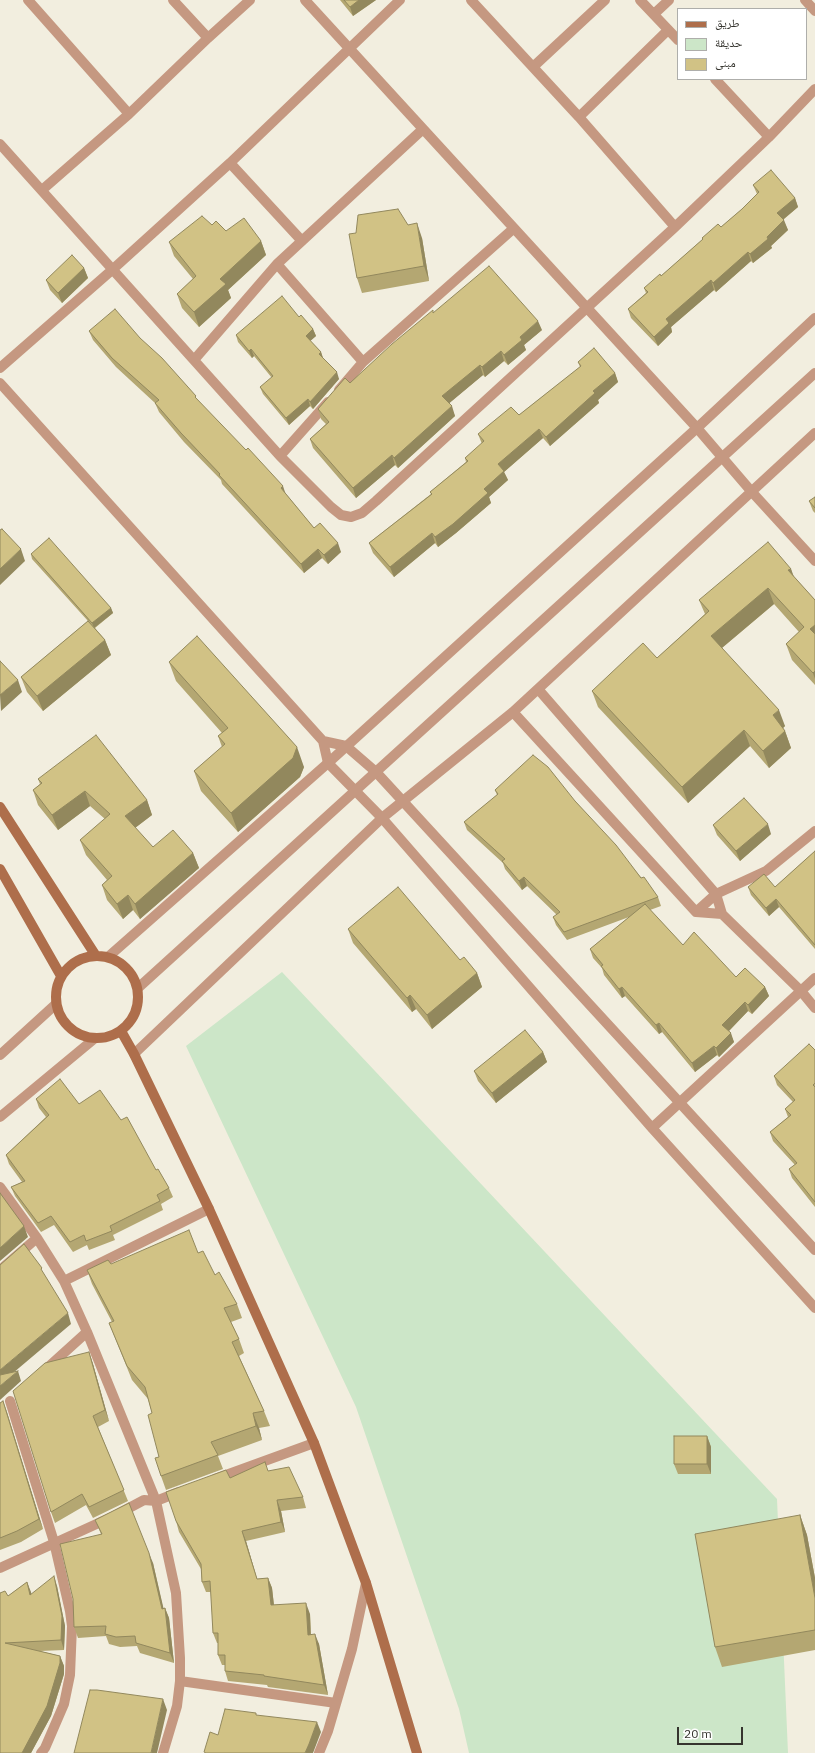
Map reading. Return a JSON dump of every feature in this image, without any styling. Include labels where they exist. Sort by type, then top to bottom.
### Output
[{"type":"main road","points":[[0,807],[96,956]]},
{"type":"main road","points":[[0,869],[61,976]]},
{"type":"main road","points":[[96,956],[108,957],[127,968],[134,978],[138,988],[136,1012],[130,1023],[121,1031],[108,1037],[94,1039],[81,1036],[69,1028],[60,1017],[56,1004],[57,985],[61,976],[70,965],[82,958],[96,956]]},
{"type":"main road","points":[[121,1031],[134,1054],[210,1209],[314,1443],[366,1583],[417,1753]]},
{"type":"street","points":[[28,0],[129,114]]},
{"type":"street","points":[[173,0],[208,38]]},
{"type":"street","points":[[42,190],[129,114],[250,0]]},
{"type":"street","points":[[305,0],[513,229],[587,307],[815,561]]},
{"type":"street","points":[[0,368],[112,270],[230,163],[348,48],[400,0]]},
{"type":"street","points":[[471,0],[579,117],[675,227]]},
{"type":"street","points":[[533,67],[605,0]]},
{"type":"street","points":[[640,0],[677,39]]},
{"type":"street","points":[[654,14],[669,0]]},
{"type":"street","points":[[804,0],[815,11]]},
{"type":"street","points":[[579,117],[668,30]]},
{"type":"street","points":[[715,80],[769,137]]},
{"type":"street","points":[[0,144],[280,456],[330,507],[341,515],[351,517],[362,513],[675,227],[769,137],[815,89]]},
{"type":"street","points":[[194,360],[277,264],[423,129]]},
{"type":"street","points":[[230,163],[302,241]]},
{"type":"street","points":[[280,456],[363,362],[513,229]]},
{"type":"street","points":[[277,264],[363,362]]},
{"type":"street","points":[[108,957],[328,763],[697,428],[815,318]]},
{"type":"street","points":[[138,988],[815,373]]},
{"type":"street","points":[[0,383],[323,741],[328,763],[382,818],[652,1128],[815,1308]]},
{"type":"street","points":[[134,1054],[382,818],[513,712],[815,433]]},
{"type":"street","points":[[538,689],[716,894],[722,914],[800,991],[815,1008]]},
{"type":"street","points":[[513,712],[696,912],[722,914]]},
{"type":"street","points":[[323,741],[346,746],[376,772],[815,1250]]},
{"type":"street","points":[[696,912],[716,894],[766,871],[815,831]]},
{"type":"street","points":[[652,1128],[815,978]]},
{"type":"street","points":[[0,1055],[56,1004]]},
{"type":"street","points":[[0,1117],[94,1039]]},
{"type":"street","points":[[0,1187],[37,1238],[64,1281],[87,1332],[156,1501],[176,1593],[179,1625],[180,1681],[177,1706],[163,1753]]},
{"type":"street","points":[[64,1281],[210,1209]]},
{"type":"street","points":[[0,1270],[37,1238]]},
{"type":"street","points":[[40,1375],[87,1332]]},
{"type":"street","points":[[0,1409],[13,1399],[54,1542],[70,1611],[72,1649],[70,1675],[64,1704],[45,1748],[41,1753]]},
{"type":"street","points":[[206,1482],[314,1443]]},
{"type":"street","points":[[0,1568],[54,1542],[114,1516],[144,1500],[156,1501],[192,1488]]},
{"type":"street","points":[[319,1753],[328,1731],[352,1649],[366,1583]]},
{"type":"street","points":[[180,1681],[336,1703]]},
{"type":"green space","points":[[282,972],[777,1499],[788,1753],[469,1753],[459,1709],[356,1407],[186,1046]]},
{"type":"building","points":[[344,0],[359,0],[350,7]]},
{"type":"building","points":[[771,170],[795,198],[777,213],[784,220],[767,237],[768,239],[750,254],[748,252],[713,283],[711,280],[666,319],[669,323],[654,337],[628,309],[648,292],[644,288],[660,274],[661,276],[718,224],[721,227],[742,209],[759,192],[753,185]]},
{"type":"building","points":[[398,209],[408,225],[417,223],[424,266],[357,278],[349,234],[356,233],[358,215]]},
{"type":"building","points":[[202,216],[212,225],[216,221],[226,231],[244,218],[261,241],[220,279],[226,284],[194,312],[177,294],[196,276],[169,242]]},
{"type":"building","points":[[72,255],[84,268],[58,293],[46,280]]},
{"type":"building","points":[[489,266],[538,321],[520,337],[522,340],[504,355],[501,351],[482,367],[480,365],[442,396],[452,406],[394,458],[392,455],[353,488],[310,439],[329,422],[318,409],[345,378],[350,383],[392,344],[433,310],[433,313]]},
{"type":"building","points":[[282,296],[299,317],[301,315],[313,329],[306,336],[321,352],[319,354],[337,372],[310,402],[308,399],[286,418],[260,387],[273,376],[251,349],[249,351],[236,335]]},
{"type":"building","points":[[115,309],[140,338],[162,358],[196,396],[195,397],[246,450],[248,448],[283,486],[281,488],[314,528],[320,523],[338,543],[324,555],[318,549],[301,564],[155,403],[159,400],[112,358],[89,331]]},
{"type":"building","points":[[594,348],[615,373],[593,391],[595,393],[546,437],[539,429],[498,464],[504,471],[484,489],[488,493],[453,524],[435,537],[432,533],[390,567],[369,543],[432,494],[430,492],[468,461],[465,458],[484,441],[478,434],[511,407],[519,415],[581,366],[578,362]]},
{"type":"building","points":[[815,497],[815,508],[809,501]]},
{"type":"building","points":[[2,529],[21,549],[0,569],[0,530]]},
{"type":"building","points":[[49,538],[111,608],[92,623],[31,554]]},
{"type":"building","points":[[768,542],[791,569],[788,570],[815,600],[815,625],[810,629],[815,634],[815,671],[813,673],[786,644],[804,627],[768,588],[711,636],[779,710],[773,715],[785,731],[763,751],[744,730],[682,787],[592,691],[643,643],[657,658],[709,611],[699,600]]},
{"type":"building","points":[[88,621],[105,640],[37,696],[21,677]]},
{"type":"building","points":[[197,636],[297,747],[293,758],[231,813],[194,771],[225,744],[218,736],[228,728],[169,662]]},
{"type":"building","points":[[0,661],[18,680],[0,695]]},
{"type":"building","points":[[96,735],[147,800],[125,816],[153,847],[173,830],[193,853],[135,904],[128,895],[117,904],[102,885],[112,876],[80,840],[110,814],[85,791],[52,815],[33,790],[42,783],[38,779]]},
{"type":"building","points":[[533,755],[548,767],[575,801],[616,845],[641,878],[644,877],[658,897],[564,932],[553,917],[560,912],[524,877],[519,881],[502,861],[505,859],[464,822],[498,794],[495,790]]},
{"type":"building","points":[[744,798],[768,824],[736,851],[713,825]]},
{"type":"building","points":[[815,851],[815,945],[776,899],[766,908],[748,887],[764,874],[775,887]]},
{"type":"building","points":[[398,887],[460,960],[464,957],[477,973],[427,1015],[410,995],[407,998],[348,929]]},
{"type":"building","points":[[645,904],[683,945],[694,932],[736,977],[745,968],[765,987],[748,1005],[745,1002],[722,1025],[731,1033],[716,1048],[714,1046],[692,1063],[659,1023],[656,1025],[622,987],[619,989],[590,949]]},
{"type":"building","points":[[525,1030],[543,1052],[492,1093],[474,1071]]},
{"type":"building","points":[[809,1044],[815,1050],[815,1083],[813,1085],[815,1087],[815,1202],[789,1169],[797,1163],[770,1132],[791,1115],[785,1109],[795,1100],[774,1076]]},
{"type":"building","points":[[60,1079],[79,1104],[100,1090],[121,1120],[127,1117],[156,1170],[158,1169],[169,1188],[157,1195],[160,1201],[110,1226],[112,1231],[86,1241],[84,1235],[70,1242],[51,1216],[38,1223],[11,1187],[25,1181],[6,1155],[49,1115],[36,1099]]},
{"type":"building","points":[[0,1193],[24,1226],[0,1248]]},
{"type":"building","points":[[189,1230],[198,1253],[203,1251],[215,1275],[219,1272],[237,1304],[224,1308],[239,1339],[232,1342],[264,1411],[253,1413],[256,1426],[211,1442],[218,1455],[161,1476],[155,1458],[159,1457],[148,1415],[152,1413],[145,1387],[127,1366],[109,1323],[114,1321],[87,1270],[108,1260],[111,1264]]},
{"type":"building","points":[[24,1244],[42,1268],[41,1269],[68,1313],[0,1370],[0,1265]]},
{"type":"building","points":[[89,1352],[105,1410],[93,1416],[124,1490],[89,1507],[82,1494],[51,1512],[13,1391],[45,1363]]},
{"type":"building","points":[[18,1371],[0,1386],[0,1375]]},
{"type":"building","points":[[3,1401],[39,1519],[0,1538],[0,1403]]},
{"type":"building","points":[[674,1436],[707,1436],[707,1464],[674,1464]]},
{"type":"building","points":[[265,1462],[268,1471],[289,1467],[303,1497],[277,1500],[281,1522],[242,1531],[257,1579],[268,1578],[271,1605],[306,1603],[308,1635],[315,1634],[324,1685],[264,1675],[225,1671],[225,1655],[218,1655],[218,1633],[213,1633],[210,1581],[202,1582],[201,1564],[176,1521],[166,1492],[226,1470],[230,1478]]},
{"type":"building","points":[[129,1503],[149,1553],[162,1609],[165,1608],[170,1653],[136,1643],[135,1636],[116,1637],[105,1634],[106,1626],[74,1627],[73,1599],[60,1544],[102,1534],[95,1520]]},
{"type":"building","points":[[800,1515],[815,1598],[815,1630],[715,1647],[695,1534]]},
{"type":"building","points":[[54,1576],[62,1616],[61,1640],[5,1643],[60,1656],[60,1663],[47,1706],[22,1753],[0,1753],[0,1593],[5,1591],[8,1596],[27,1582],[30,1595]]},
{"type":"building","points":[[90,1690],[163,1699],[151,1753],[74,1753]]},
{"type":"building","points":[[225,1709],[256,1713],[256,1715],[317,1722],[305,1753],[206,1753],[204,1752],[210,1732],[218,1735]]}]
